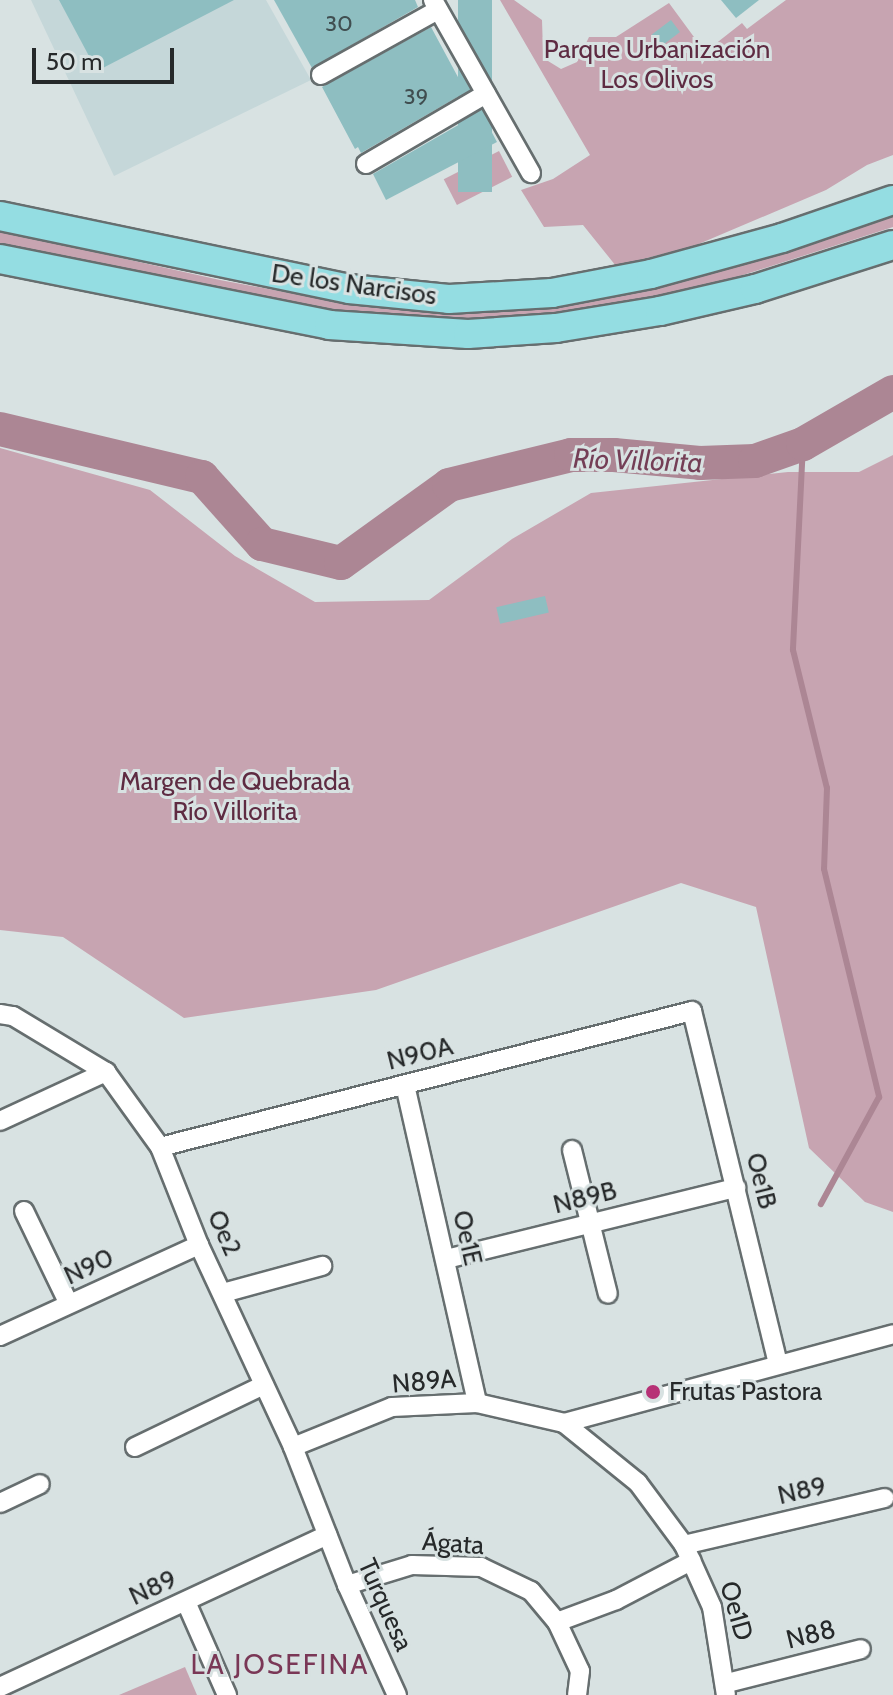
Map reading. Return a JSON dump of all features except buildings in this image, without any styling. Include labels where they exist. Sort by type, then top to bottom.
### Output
[{"type":"main road","name":"De los Narcisos","points":[[0,216],[349,289],[449,299],[552,293],[651,274],[769,242],[893,200]]},
{"type":"main road","name":"De los Narcisos","points":[[0,259],[329,325],[468,334],[556,328],[675,308],[755,289],[893,245]]},
{"type":"street","points":[[321,75],[436,5],[531,173]]},
{"type":"street","points":[[366,164],[486,94]]},
{"type":"street","name":"N90A","points":[[160,1147],[692,1011]]},
{"type":"street","name":"Oe1B","points":[[692,1011],[778,1364]]},
{"type":"street","name":"Oe2","points":[[0,1014],[13,1016],[106,1072],[160,1147],[199,1245],[293,1447],[327,1535]]},
{"type":"street","points":[[0,1121],[106,1072]]},
{"type":"street","name":"Oe1E","points":[[405,1085],[477,1403]]},
{"type":"street","points":[[572,1150],[608,1294]]},
{"type":"street","name":"N89B","points":[[446,1259],[736,1188]]},
{"type":"street","points":[[24,1211],[69,1304]]},
{"type":"street","name":"N90","points":[[0,1336],[199,1245]]},
{"type":"street","points":[[223,1293],[322,1266]]},
{"type":"street","name":"N89A","points":[[564,1423],[893,1334]]},
{"type":"street","points":[[135,1447],[264,1385]]},
{"type":"street","name":"N89A","points":[[293,1447],[392,1407],[477,1403],[564,1423],[638,1483],[688,1553]]},
{"type":"street","points":[[0,1503],[40,1484]]},
{"type":"street","name":"N89","points":[[557,1622],[616,1600],[688,1553],[885,1498]]},
{"type":"street","name":"N89","points":[[0,1687],[327,1535]]},
{"type":"street","name":"Turquesa","points":[[327,1535],[397,1695]]},
{"type":"street","name":"Oe1D","points":[[688,1553],[712,1607],[727,1689]]},
{"type":"street","name":"Ágata","points":[[347,1585],[412,1565],[481,1567],[531,1591],[557,1622],[580,1671],[577,1695]]},
{"type":"street","points":[[186,1602],[227,1695]]},
{"type":"street","name":"N88","points":[[727,1689],[861,1649]]},
{"type":"shaded area","points":[[31,0],[266,0],[311,80],[114,176]]},
{"type":"green space","name":"Parque Urbanización Los Olivos","points":[[500,0],[514,0],[542,20],[543,52],[548,61],[561,69],[577,62],[589,37],[616,37],[669,3],[705,52],[742,23],[747,29],[786,0],[893,0],[893,155],[867,165],[826,190],[694,246],[616,266],[583,225],[544,227],[521,190],[553,179],[590,155]]},
{"type":"green space","points":[[499,151],[512,177],[457,205],[444,179]]},
{"type":"green space","points":[[893,207],[893,227],[715,284],[596,309],[458,320],[338,314],[0,247],[0,231],[220,280],[355,305],[443,311],[583,301],[662,287],[740,264]]},
{"type":"green space","name":"Margen de Quebrada Río Villorita","points":[[0,448],[150,490],[235,556],[315,602],[429,600],[512,539],[591,493],[788,472],[859,472],[893,455],[893,1212],[865,1202],[809,1148],[756,907],[681,883],[376,990],[184,1018],[63,937],[0,930]]},
{"type":"green space","points":[[185,1667],[197,1695],[119,1695]]},
{"type":"waterway","name":"Río Villorita","points":[[0,429],[202,477],[262,544],[341,563],[449,485],[571,455],[614,455],[700,463],[755,461],[803,444],[893,392]]},
{"type":"waterway","points":[[803,444],[793,650],[827,788],[824,869],[879,1097],[821,1204]]},
{"type":"place","name":"Frutas Pastora","points":[[653,1392]]},
{"type":"district","name":"LA JOSEFINA","points":[[280,1664]]}]
